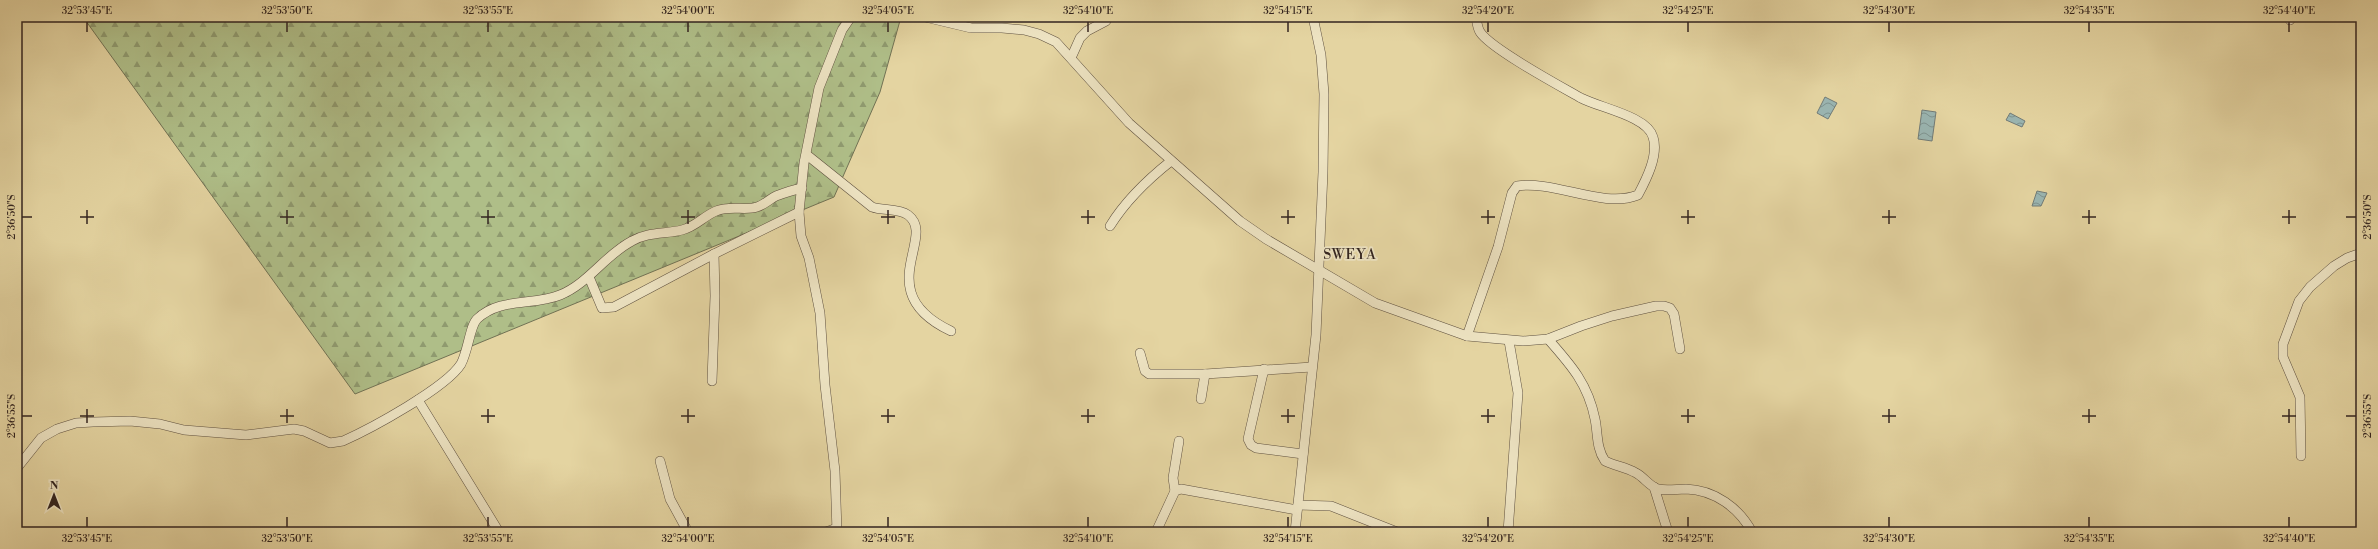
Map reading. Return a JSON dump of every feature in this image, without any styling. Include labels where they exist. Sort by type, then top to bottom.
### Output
[{"type":"street","points":[[826,532],[837,530],[834,471],[825,385],[820,313],[810,258],[801,236],[799,212],[804,163],[807,155],[819,88],[842,30],[851,17]]},
{"type":"street","points":[[925,17],[971,28],[1002,28],[1039,34],[1056,42],[1071,58],[1078,69],[1129,123],[1240,220],[1374,303],[1467,336],[1508,341],[1548,339],[1612,316],[1656,306],[1664,306],[1670,308],[1674,314],[1680,349]]},
{"type":"street","points":[[1071,58],[1080,38],[1087,30],[1106,21],[1108,17]]},
{"type":"street","points":[[1295,532],[1316,335],[1324,94],[1321,55],[1313,17]]},
{"type":"street","points":[[1467,336],[1498,247],[1512,193],[1517,186],[1523,185],[1609,198],[1630,198],[1638,195],[1646,178],[1655,147],[1653,137],[1647,127],[1631,117],[1580,97],[1507,54],[1480,32],[1476,17]]},
{"type":"street","points":[[807,155],[872,207],[880,210],[902,212],[909,216],[913,223],[915,236],[914,249],[908,276],[913,298],[916,306],[926,316],[951,331]]},
{"type":"street","points":[[1110,226],[1121,209],[1146,181],[1171,161]]},
{"type":"street","points":[[17,468],[41,438],[57,429],[76,423],[110,420],[130,421],[160,424],[184,430],[246,435],[294,429],[304,431],[330,443],[356,435],[418,400],[460,365],[470,342],[472,328],[476,320],[485,313],[509,303],[543,300],[560,295],[589,277],[609,258],[631,241],[642,236],[682,230],[726,208],[757,207],[784,193],[802,188]]},
{"type":"street","points":[[589,277],[599,303],[602,308],[607,309],[799,212]]},
{"type":"street","points":[[2301,456],[2300,397],[2283,356],[2283,344],[2299,301],[2310,287],[2334,266],[2346,258],[2361,253]]},
{"type":"street","points":[[712,381],[715,296],[714,254]]},
{"type":"street","points":[[1548,339],[1569,361],[1581,378],[1595,419],[1598,448],[1605,461],[1638,474],[1654,487],[1661,490],[1693,490],[1708,493],[1736,510],[1744,517],[1752,532]]},
{"type":"street","points":[[1508,341],[1518,393],[1508,532]]},
{"type":"street","points":[[1140,354],[1144,371],[1149,374],[1205,374],[1312,367]]},
{"type":"street","points":[[1264,369],[1248,439],[1251,445],[1256,448],[1304,454]]},
{"type":"street","points":[[1201,399],[1205,374]]},
{"type":"street","points":[[418,400],[499,532]]},
{"type":"street","points":[[1156,532],[1175,491],[1173,478],[1179,441]]},
{"type":"street","points":[[660,460],[670,498],[688,532]]},
{"type":"street","points":[[1654,487],[1668,532]]},
{"type":"street","points":[[1175,491],[1190,489],[1297,507],[1331,506],[1397,532]]},
{"type":"green space","points":[[83,17],[901,17],[880,92],[834,197],[355,394]]},
{"type":"water","points":[[1825,97],[1837,103],[1828,119],[1817,113]]},
{"type":"water","points":[[1922,110],[1936,112],[1932,141],[1918,139]]},
{"type":"water","points":[[2010,113],[2025,121],[2022,127],[2006,120]]},
{"type":"water","points":[[2037,191],[2047,193],[2041,206],[2032,206]]},
{"type":"district","name":"SWEYA","points":[[1350,254]]}]
